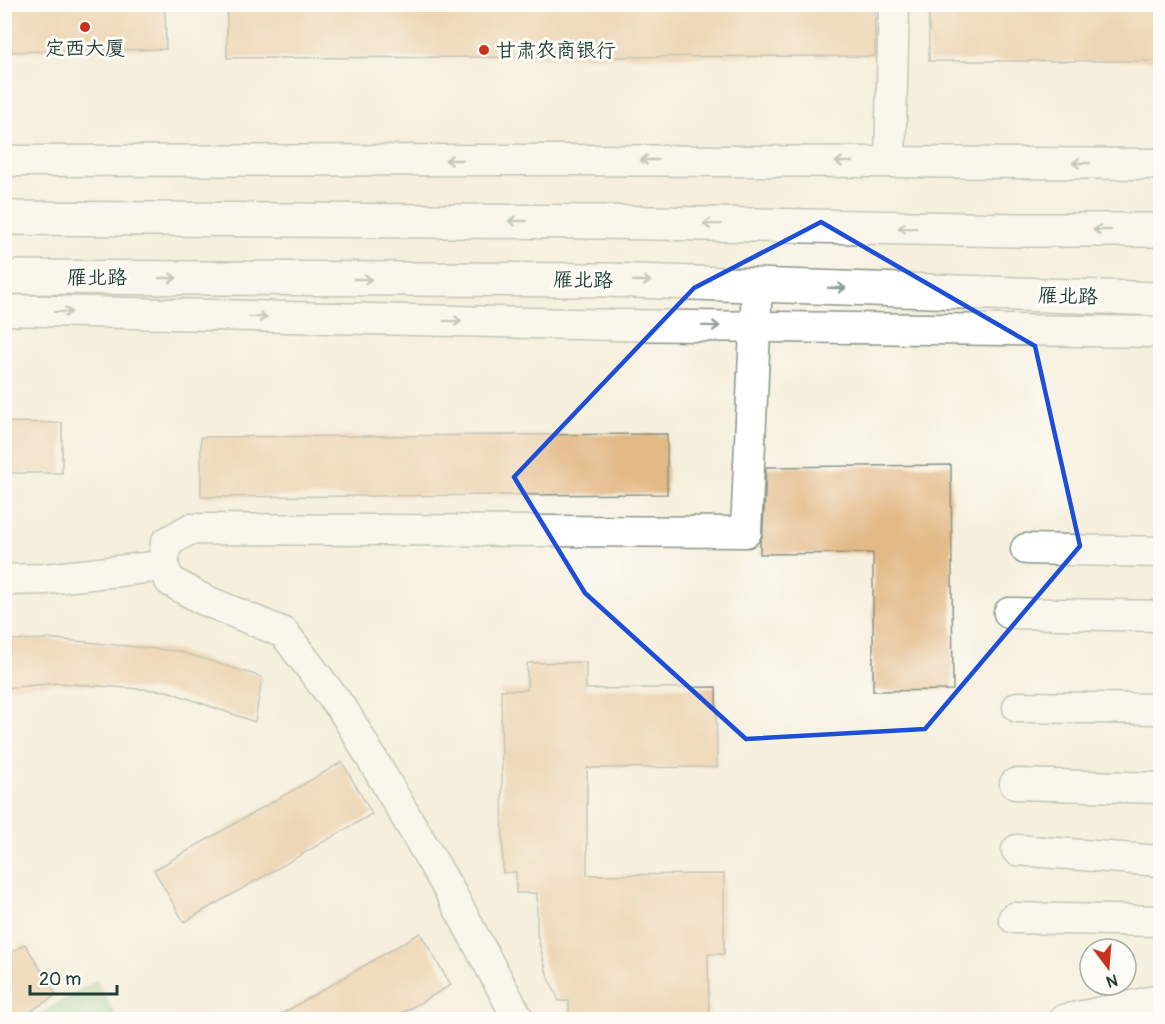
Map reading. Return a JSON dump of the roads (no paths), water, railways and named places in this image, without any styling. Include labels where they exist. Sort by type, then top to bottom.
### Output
[{"type":"main road","points":[[4,218],[602,222],[1018,230],[1161,230]]},
{"type":"main road","name":"雁北路","points":[[4,277],[595,280],[1161,299]]},
{"type":"street","points":[[890,162],[894,4]]},
{"type":"street","points":[[4,161],[1161,164]]},
{"type":"street","points":[[519,1020],[448,888],[345,713],[284,633],[202,599],[170,581],[163,566],[166,543],[190,529],[746,532],[757,285]]},
{"type":"street","points":[[4,310],[754,327],[1161,332]]},
{"type":"street","points":[[1026,549],[1161,552]]},
{"type":"street","points":[[4,580],[45,579],[163,566]]},
{"type":"street","points":[[1009,613],[1161,616]]},
{"type":"street","points":[[1018,707],[1161,709]]},
{"type":"street","points":[[1015,784],[1161,788]]},
{"type":"street","points":[[1017,850],[1161,861]]},
{"type":"street","points":[[1014,918],[1161,921]]},
{"type":"street","points":[[1065,1020],[1161,1000]]},
{"type":"place","name":"定西大厦","points":[[85,27]]},
{"type":"place","name":"甘肃农商银行","points":[[484,50]]}]
